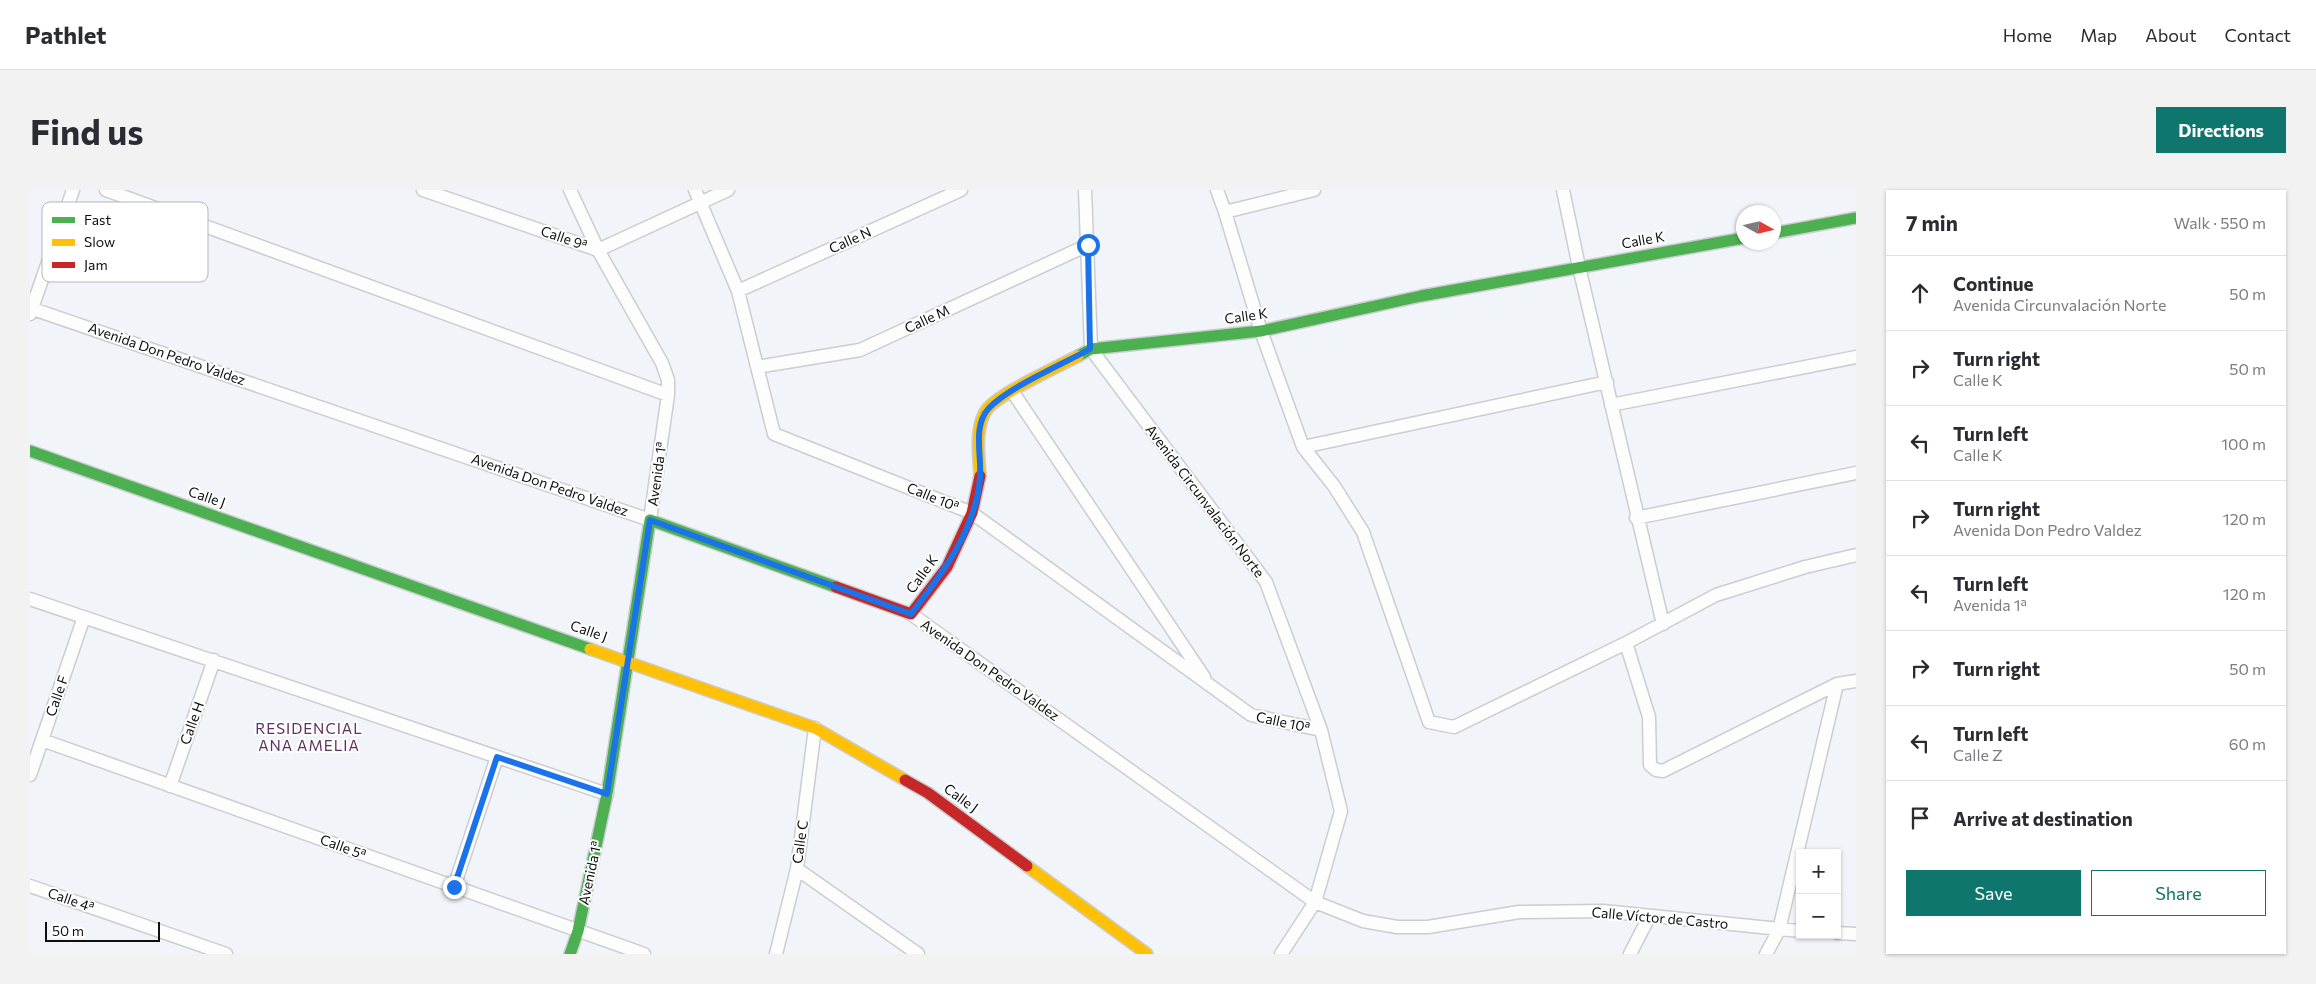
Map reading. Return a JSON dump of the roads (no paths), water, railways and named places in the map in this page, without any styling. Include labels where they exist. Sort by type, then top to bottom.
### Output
[{"type":"street","points":[[69,202],[73,190]]},
{"type":"street","points":[[106,190],[139,202]]},
{"type":"street","name":"Calle 9ª","points":[[423,190],[598,250],[728,190]]},
{"type":"street","name":"Avenida 1ª","points":[[570,190],[598,250],[662,363],[668,380],[668,395],[650,520],[607,794],[578,931],[570,954]]},
{"type":"street","name":"Calle 10ª","points":[[695,190],[738,290],[774,434],[972,513],[1251,715],[1321,730]]},
{"type":"street","name":"Calle N","points":[[738,290],[961,190]]},
{"type":"street","points":[[1085,190],[1090,349]]},
{"type":"street","points":[[1217,190],[1261,331],[1303,447],[1334,486],[1364,532],[1430,722],[1454,727],[1626,643],[1716,595],[1805,568],[1856,555]]},
{"type":"street","points":[[1224,212],[1314,190]]},
{"type":"street","points":[[1563,190],[1636,518],[1663,624]]},
{"type":"street","points":[[1781,232],[1856,218]]},
{"type":"street","points":[[208,227],[668,395]]},
{"type":"street","name":"Calle K","points":[[911,614],[947,567],[972,513],[980,478],[979,440],[982,421],[988,408],[1012,391],[1090,349],[1261,331],[1421,296],[1736,239]]},
{"type":"street","name":"Calle M","points":[[757,367],[860,350],[1088,245]]},
{"type":"street","points":[[31,310],[42,279]]},
{"type":"street","name":"Avenida Don Pedro Valdez","points":[[31,310],[650,520],[911,614],[1315,902]]},
{"type":"street","name":"Avenida Circunvalación Norte","points":[[1090,349],[1266,582],[1321,730],[1341,811],[1315,902],[1281,954]]},
{"type":"street","points":[[1611,405],[1856,357]]},
{"type":"street","points":[[1303,447],[1607,382]]},
{"type":"street","points":[[1012,391],[1210,686]]},
{"type":"street","name":"Calle J","points":[[30,451],[815,728],[928,793],[1147,954]]},
{"type":"street","points":[[1636,518],[1856,473]]},
{"type":"street","points":[[30,599],[607,794]]},
{"type":"street","name":"Calle F","points":[[30,775],[84,617]]},
{"type":"street","points":[[1626,643],[1649,717],[1650,766],[1656,770],[1663,771],[1836,684],[1856,681]]},
{"type":"street","name":"Calle H","points":[[170,786],[214,660]]},
{"type":"street","points":[[1766,954],[1779,930],[1836,684]]},
{"type":"street","name":"Calle C","points":[[776,954],[797,869],[815,728]]},
{"type":"street","name":"Calle 5ª","points":[[42,740],[644,954]]},
{"type":"street","points":[[454,887],[497,757]]},
{"type":"street","points":[[797,869],[918,954]]},
{"type":"street","name":"Calle 4ª","points":[[30,886],[226,954]]},
{"type":"street","name":"Calle Víctor de Castro","points":[[1315,902],[1363,920],[1397,927],[1428,927],[1519,912],[1603,911],[1796,931]]},
{"type":"street","points":[[1630,954],[1649,917]]},
{"type":"street","points":[[1841,933],[1856,934]]},
{"type":"district","name":"RESIDENCIAL ANA AMELIA","points":[[309,738]]}]
